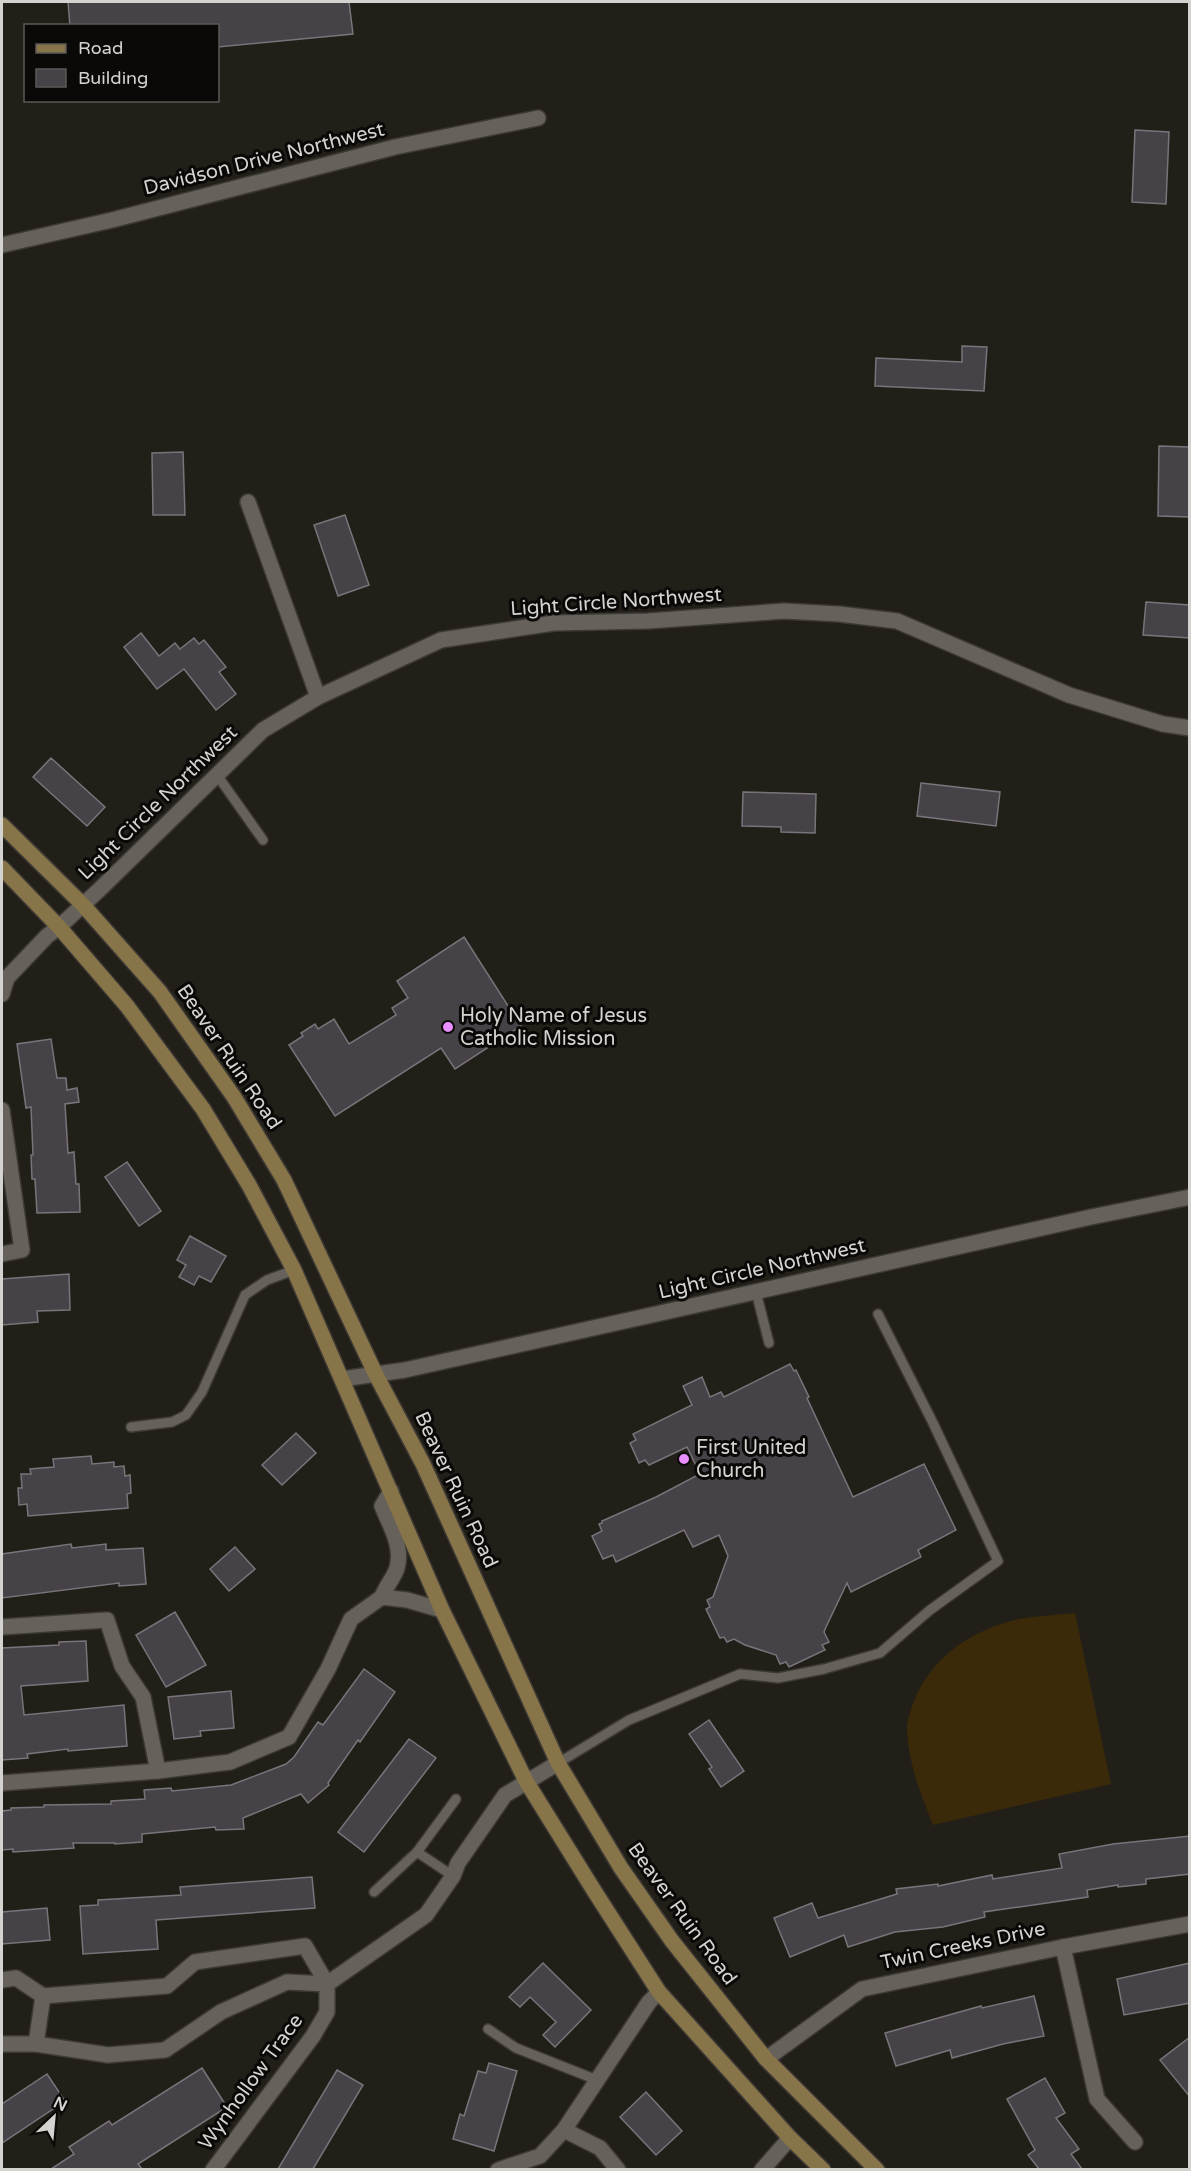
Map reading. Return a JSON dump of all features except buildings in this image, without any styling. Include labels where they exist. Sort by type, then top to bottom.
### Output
[{"type":"main road","name":"Beaver Ruin Road","points":[[2,825],[83,905],[160,992],[234,1097],[284,1180],[376,1376],[423,1464],[558,1763],[621,1868],[672,1941],[766,2059],[877,2169]]},
{"type":"main road","points":[[2,868],[60,927],[127,1006],[203,1109],[249,1185],[294,1270],[442,1610],[526,1781],[592,1889],[659,1992],[790,2138],[823,2169]]},
{"type":"street","name":"Davidson Drive Northwest","points":[[2,245],[123,217],[395,147],[538,118]]},
{"type":"street","points":[[248,502],[318,697]]},
{"type":"street","name":"Light Circle Northwest","points":[[2,994],[7,978],[47,936],[60,927],[263,730],[318,697],[441,640],[554,623],[648,621],[784,611],[839,614],[897,621],[1069,695],[1163,724],[1190,728]]},
{"type":"street","points":[[2,1112],[22,1250],[2,1254]]},
{"type":"street","name":"Light Circle Northwest","points":[[342,1378],[376,1376],[1190,1197]]},
{"type":"street","points":[[382,1598],[396,1569],[399,1547],[382,1506],[392,1491]]},
{"type":"street","points":[[2,1783],[158,1771],[231,1762],[288,1737],[328,1669],[351,1619],[382,1598],[407,1600],[442,1610]]},
{"type":"street","points":[[2,1627],[107,1620],[122,1666],[143,1697],[158,1771]]},
{"type":"street","points":[[2,1980],[16,1978],[43,1996],[167,1986],[195,1962],[305,1946],[327,1984],[426,1915],[453,1876],[458,1863],[497,1803],[526,1781],[558,1763]]},
{"type":"street","name":"Twin Creeks Drive","points":[[766,2059],[862,1989],[1063,1947],[1190,1924]]},
{"type":"street","points":[[1063,1947],[1097,2099],[1135,2142]]},
{"type":"street","name":"Wynhollow Trace","points":[[2,2044],[36,2044],[108,2055],[165,2050],[222,2012],[287,1982],[327,1984],[327,2012],[313,2036],[213,2169]]},
{"type":"street","points":[[498,2169],[540,2156],[564,2130],[649,2002],[659,1992]]},
{"type":"street","points":[[36,2044],[43,1996]]},
{"type":"street","points":[[564,2130],[600,2148],[618,2169]]},
{"type":"street","points":[[762,2169],[790,2138]]},
{"type":"lane","points":[[217,775],[263,840]]},
{"type":"lane","points":[[131,1426],[172,1422],[186,1415],[202,1392],[245,1295],[267,1280],[294,1270]]},
{"type":"lane","points":[[756,1292],[769,1343]]},
{"type":"lane","points":[[558,1763],[629,1720],[740,1674],[778,1678],[824,1669],[880,1653],[930,1610],[998,1561],[933,1423],[878,1314]]},
{"type":"lane","points":[[374,1892],[417,1852],[456,1799]]},
{"type":"lane","points":[[417,1852],[453,1876]]},
{"type":"lane","points":[[488,2029],[516,2048],[597,2080]]},
{"type":"shaded area","points":[[1075,1613],[1111,1784],[933,1825],[913,1768],[907,1732],[912,1706],[926,1678],[947,1654],[988,1629],[1019,1619]]},
{"type":"place","name":"Holy Name of Jesus Catholic Mission","points":[[448,1027]]},
{"type":"place","name":"First United Church","points":[[684,1459]]}]
